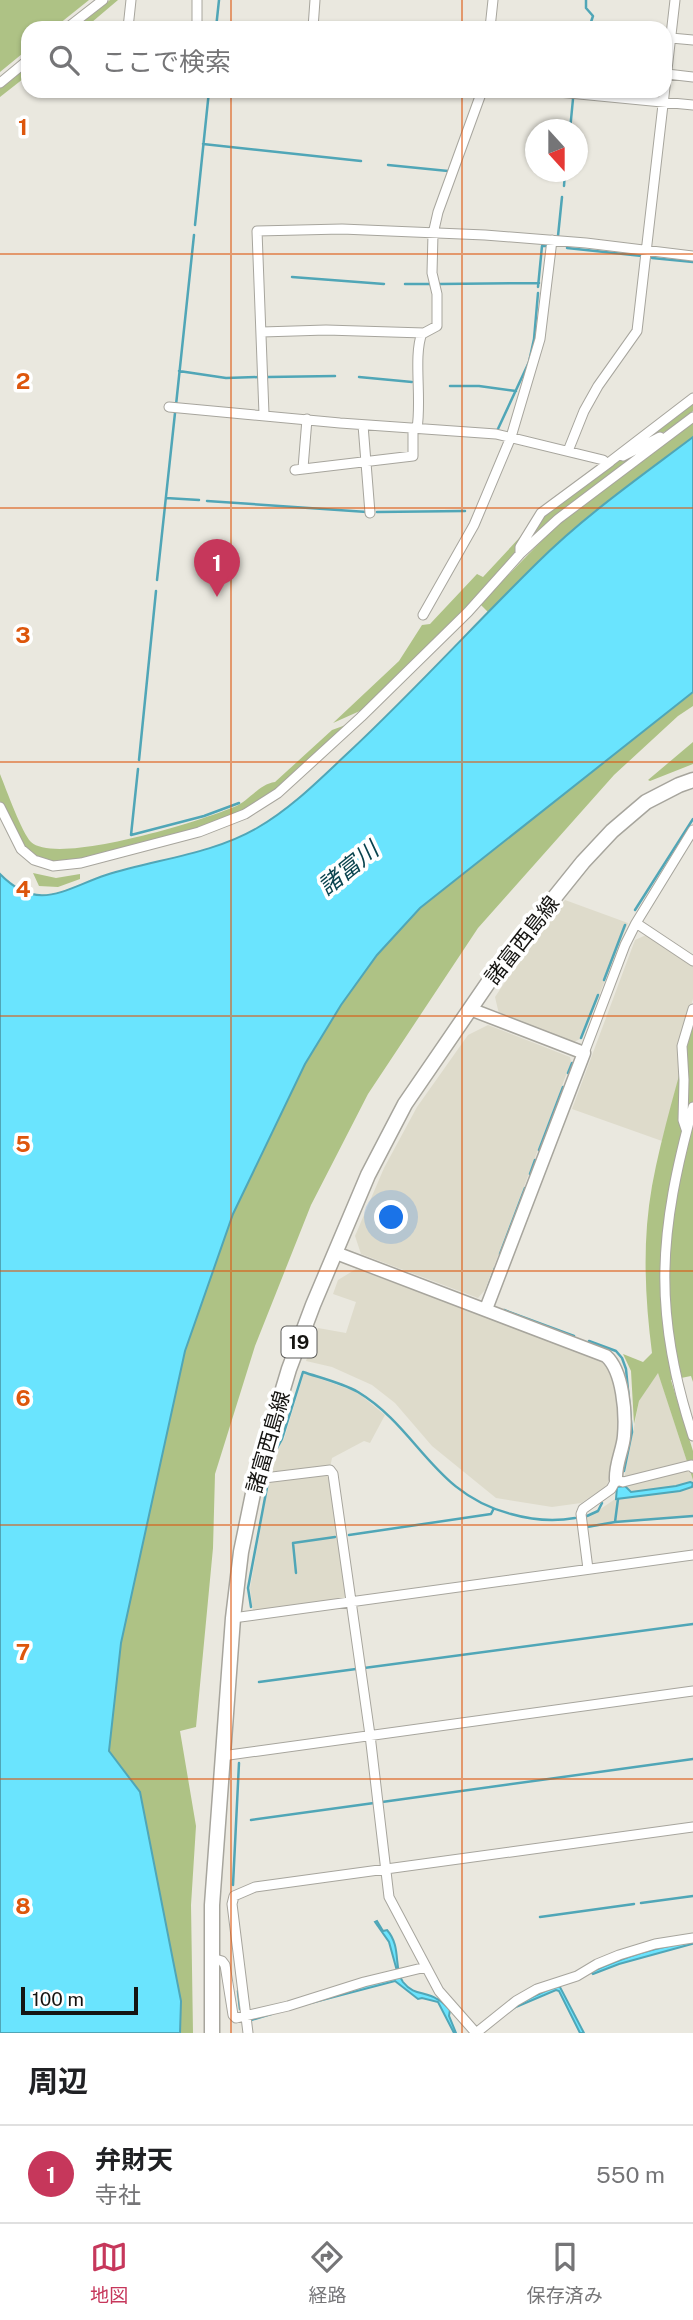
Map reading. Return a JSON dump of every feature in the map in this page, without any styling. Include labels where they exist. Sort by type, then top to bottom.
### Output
[{"type":"main road","name":"諸富西島線","points":[[212,2033],[212,1905],[233,1618],[241,1552],[256,1479],[289,1369],[313,1305],[368,1175],[405,1104],[509,954],[583,862],[612,831],[646,802],[693,780]]},
{"type":"street","points":[[77,21],[103,0]]},
{"type":"street","points":[[129,21],[131,0]]},
{"type":"street","points":[[197,21],[198,0]]},
{"type":"street","points":[[314,21],[315,0]]},
{"type":"street","points":[[491,21],[493,0]]},
{"type":"street","points":[[672,28],[675,0]]},
{"type":"street","points":[[672,38],[693,40]]},
{"type":"street","points":[[0,83],[21,66]]},
{"type":"street","points":[[672,75],[693,77]]},
{"type":"street","points":[[262,332],[326,330],[422,333],[437,326],[437,294],[432,273],[433,234],[438,212],[479,98]]},
{"type":"street","points":[[622,98],[693,105]]},
{"type":"street","points":[[568,451],[584,411],[598,386],[638,331],[664,98]]},
{"type":"street","points":[[264,414],[257,231],[342,229],[552,240],[693,256]]},
{"type":"street","points":[[423,615],[474,525],[511,437],[540,339],[552,240]]},
{"type":"street","points":[[307,419],[299,469],[413,456],[415,428],[419,416],[418,342],[422,333]]},
{"type":"street","points":[[520,554],[520,547],[541,513],[693,398]]},
{"type":"street","points":[[169,407],[511,437],[603,460],[607,464]]},
{"type":"street","points":[[0,807],[21,849],[34,860],[53,866],[81,863],[175,839],[245,814],[278,793],[303,772],[468,612],[520,554],[558,519],[693,416]]},
{"type":"street","points":[[363,425],[370,513]]},
{"type":"street","points":[[607,464],[656,438],[669,435]]},
{"type":"street","points":[[486,1309],[625,945],[693,830]]},
{"type":"street","points":[[636,923],[693,961]]},
{"type":"street","points":[[470,1009],[584,1053]]},
{"type":"street","points":[[686,1131],[682,1120],[682,1046],[693,1010]]},
{"type":"street","points":[[693,1107],[669,1207],[663,1273],[666,1328],[677,1381],[693,1436]]},
{"type":"street","points":[[336,1253],[486,1309],[606,1356],[612,1361],[621,1380],[624,1436],[616,1479],[611,1489],[583,1509],[581,1514],[587,1569]]},
{"type":"street","points":[[616,1479],[624,1482],[691,1465],[693,1468]]},
{"type":"street","points":[[256,1479],[332,1471],[392,1905],[439,1991],[476,2033],[516,2001],[537,1989],[577,1976],[619,1955],[655,1944],[693,1938]]},
{"type":"street","points":[[233,1618],[693,1555]]},
{"type":"street","points":[[222,1756],[693,1691]]},
{"type":"street","points":[[248,2033],[232,1904],[234,1896],[255,1887],[693,1827]]},
{"type":"street","points":[[212,1905],[232,1904]]},
{"type":"street","points":[[212,1958],[225,1965],[233,2015],[236,2018],[426,1967]]},
{"type":"shaded area","points":[[565,900],[628,923],[582,1038],[574,1042],[499,1014],[495,997],[529,946]]},
{"type":"shaded area","points":[[646,935],[693,966],[693,999],[679,1044],[681,1069],[662,1141],[572,1109],[635,940]]},
{"type":"shaded area","points":[[488,1025],[570,1057],[571,1062],[485,1290],[478,1298],[361,1254],[355,1236],[384,1168],[417,1107],[468,1035]]},
{"type":"shaded area","points":[[356,1269],[602,1359],[611,1370],[616,1383],[619,1434],[607,1486],[581,1503],[552,1507],[496,1498],[432,1446],[395,1403],[372,1385],[332,1367],[306,1361],[318,1328],[346,1333],[356,1302],[333,1294],[338,1280]]},
{"type":"shaded area","points":[[658,1372],[693,1480],[693,1517],[614,1523],[579,1530],[577,1520],[599,1510],[621,1495],[639,1401]]},
{"type":"shaded area","points":[[304,1373],[357,1392],[385,1415],[370,1443],[364,1441],[332,1458],[330,1468],[348,1601],[253,1612],[250,1588],[275,1447],[284,1439]]},
{"type":"green space","points":[[0,0],[89,0],[63,21],[21,21],[21,55],[0,72]]},
{"type":"green space","points":[[110,0],[118,0],[93,21],[84,21]]},
{"type":"green space","points":[[21,71],[21,80],[0,97],[0,88]]},
{"type":"green space","points":[[693,400],[693,411],[670,429],[626,451]]},
{"type":"green space","points":[[693,420],[693,451],[265,835],[51,900],[7,890],[0,874],[14,886],[27,892],[52,894],[121,871],[220,846],[258,828],[307,790],[422,681],[489,613],[480,604],[559,523]]},
{"type":"green space","points":[[658,441],[523,547],[546,513],[617,461]]},
{"type":"green space","points":[[534,522],[515,554],[464,610],[362,710],[333,723],[399,661],[422,625],[430,624],[477,574],[483,577]]},
{"type":"green space","points":[[693,685],[693,706],[678,716],[614,775],[478,928],[368,1094],[311,1205],[255,1346],[215,1474],[213,1548],[196,1727],[180,1731],[196,1826],[191,1905],[193,2033],[161,2033],[109,1751],[121,1643],[180,1299],[316,1033],[415,902]]},
{"type":"green space","points":[[354,722],[287,783],[242,813],[173,838],[109,855],[56,863],[41,861],[22,843],[6,817],[0,801],[0,774],[27,837],[31,842],[46,848],[69,849],[130,839],[217,814],[239,804],[264,786],[275,782],[332,730]]},
{"type":"green space","points":[[693,742],[693,764],[648,780]]},
{"type":"green space","points":[[33,873],[56,878],[80,874],[80,879],[58,887],[39,886]]},
{"type":"green space","points":[[693,1024],[693,1382],[691,1376],[671,1380],[693,1451],[693,1480],[658,1373],[639,1401],[634,1424],[631,1371],[623,1354],[643,1362],[652,1353],[646,1270],[649,1207],[661,1146]]},
{"type":"water","name":"諸富川","points":[[693,437],[693,692],[420,908],[377,955],[341,1005],[305,1064],[233,1214],[185,1351],[121,1643],[109,1751],[140,1792],[181,2001],[180,2033],[0,2033],[0,874],[27,893],[51,894],[125,869],[221,844],[270,820],[306,792],[374,728],[555,546],[613,497]]},
{"type":"water","points":[[693,1483],[692,1487],[680,1491],[616,1499],[617,1487],[625,1486],[631,1492]]},
{"type":"water","points":[[377,1921],[383,1931],[387,1930],[392,1937],[403,1982],[411,1989],[444,2004],[450,2010],[449,2016],[456,2033],[438,2002],[418,1999],[395,1981],[292,2008],[397,1971],[389,1942],[375,1922]]},
{"type":"water","points":[[691,1942],[692,1944],[593,1974],[591,1972],[640,1953]]},
{"type":"water","points":[[556,1986],[560,1987],[584,2033],[580,2033],[559,1991],[556,1990],[502,2016],[515,2005]]},
{"type":"waterway","points":[[217,21],[219,0]]},
{"type":"waterway","points":[[586,0],[586,8],[593,16],[591,21]]},
{"type":"waterway","points":[[195,225],[208,98]]},
{"type":"waterway","points":[[571,119],[573,99]]},
{"type":"waterway","points":[[203,144],[361,161]]},
{"type":"waterway","points":[[388,165],[448,171]]},
{"type":"waterway","points":[[564,182],[564,186]]},
{"type":"waterway","points":[[558,236],[562,197]]},
{"type":"waterway","points":[[176,405],[194,235]]},
{"type":"waterway","points":[[538,287],[542,246],[546,246]]},
{"type":"waterway","points":[[567,248],[642,256]]},
{"type":"waterway","points":[[652,258],[693,262]]},
{"type":"waterway","points":[[292,277],[384,284]]},
{"type":"waterway","points":[[440,284],[539,283]]},
{"type":"waterway","points":[[405,284],[430,284]]},
{"type":"waterway","points":[[497,431],[529,362],[538,293]]},
{"type":"waterway","points":[[179,371],[226,378],[259,377]]},
{"type":"waterway","points":[[268,377],[335,376]]},
{"type":"waterway","points":[[359,377],[412,382]]},
{"type":"waterway","points":[[450,386],[479,386],[516,391]]},
{"type":"waterway","points":[[157,580],[175,413]]},
{"type":"waterway","points":[[166,498],[199,500]]},
{"type":"waterway","points":[[207,501],[367,512]]},
{"type":"waterway","points":[[377,512],[465,511]]},
{"type":"waterway","points":[[139,760],[156,591]]},
{"type":"waterway","points":[[138,769],[131,835],[204,816],[239,803]]},
{"type":"waterway","points":[[635,910],[693,819]]},
{"type":"waterway","points":[[604,980],[625,925]]},
{"type":"waterway","points":[[581,1038],[598,995]]},
{"type":"waterway","points":[[568,1073],[572,1063]]},
{"type":"waterway","points":[[539,1150],[563,1087]]},
{"type":"waterway","points":[[530,1174],[535,1160]]},
{"type":"waterway","points":[[500,1254],[525,1188]]},
{"type":"waterway","points":[[489,1285],[495,1268]]},
{"type":"waterway","points":[[504,1310],[574,1336]]},
{"type":"waterway","points":[[589,1341],[616,1351],[626,1369],[632,1432],[624,1471]]},
{"type":"waterway","points":[[277,1448],[303,1372],[352,1389],[379,1407],[444,1476],[485,1505],[535,1519],[575,1518]]},
{"type":"waterway","points":[[251,1607],[248,1588],[268,1482]]},
{"type":"waterway","points":[[587,1527],[615,1522],[618,1499]]},
{"type":"waterway","points":[[587,1516],[598,1511],[602,1503]]},
{"type":"waterway","points":[[349,1535],[491,1514],[493,1510]]},
{"type":"waterway","points":[[615,1522],[693,1516]]},
{"type":"waterway","points":[[296,1573],[293,1543],[335,1537]]},
{"type":"waterway","points":[[364,1668],[693,1624]]},
{"type":"waterway","points":[[259,1682],[356,1669]]},
{"type":"waterway","points":[[382,1802],[693,1759]]},
{"type":"waterway","points":[[233,1885],[239,1763]]},
{"type":"waterway","points":[[251,1820],[374,1803]]},
{"type":"waterway","points":[[641,1903],[693,1896]]},
{"type":"waterway","points":[[540,1917],[634,1904]]},
{"type":"waterway","points":[[238,1991],[240,2009]]},
{"type":"waterway","points":[[251,2020],[271,2014]]},
{"type":"place","name":"弁財天","points":[[217,597]]}]
